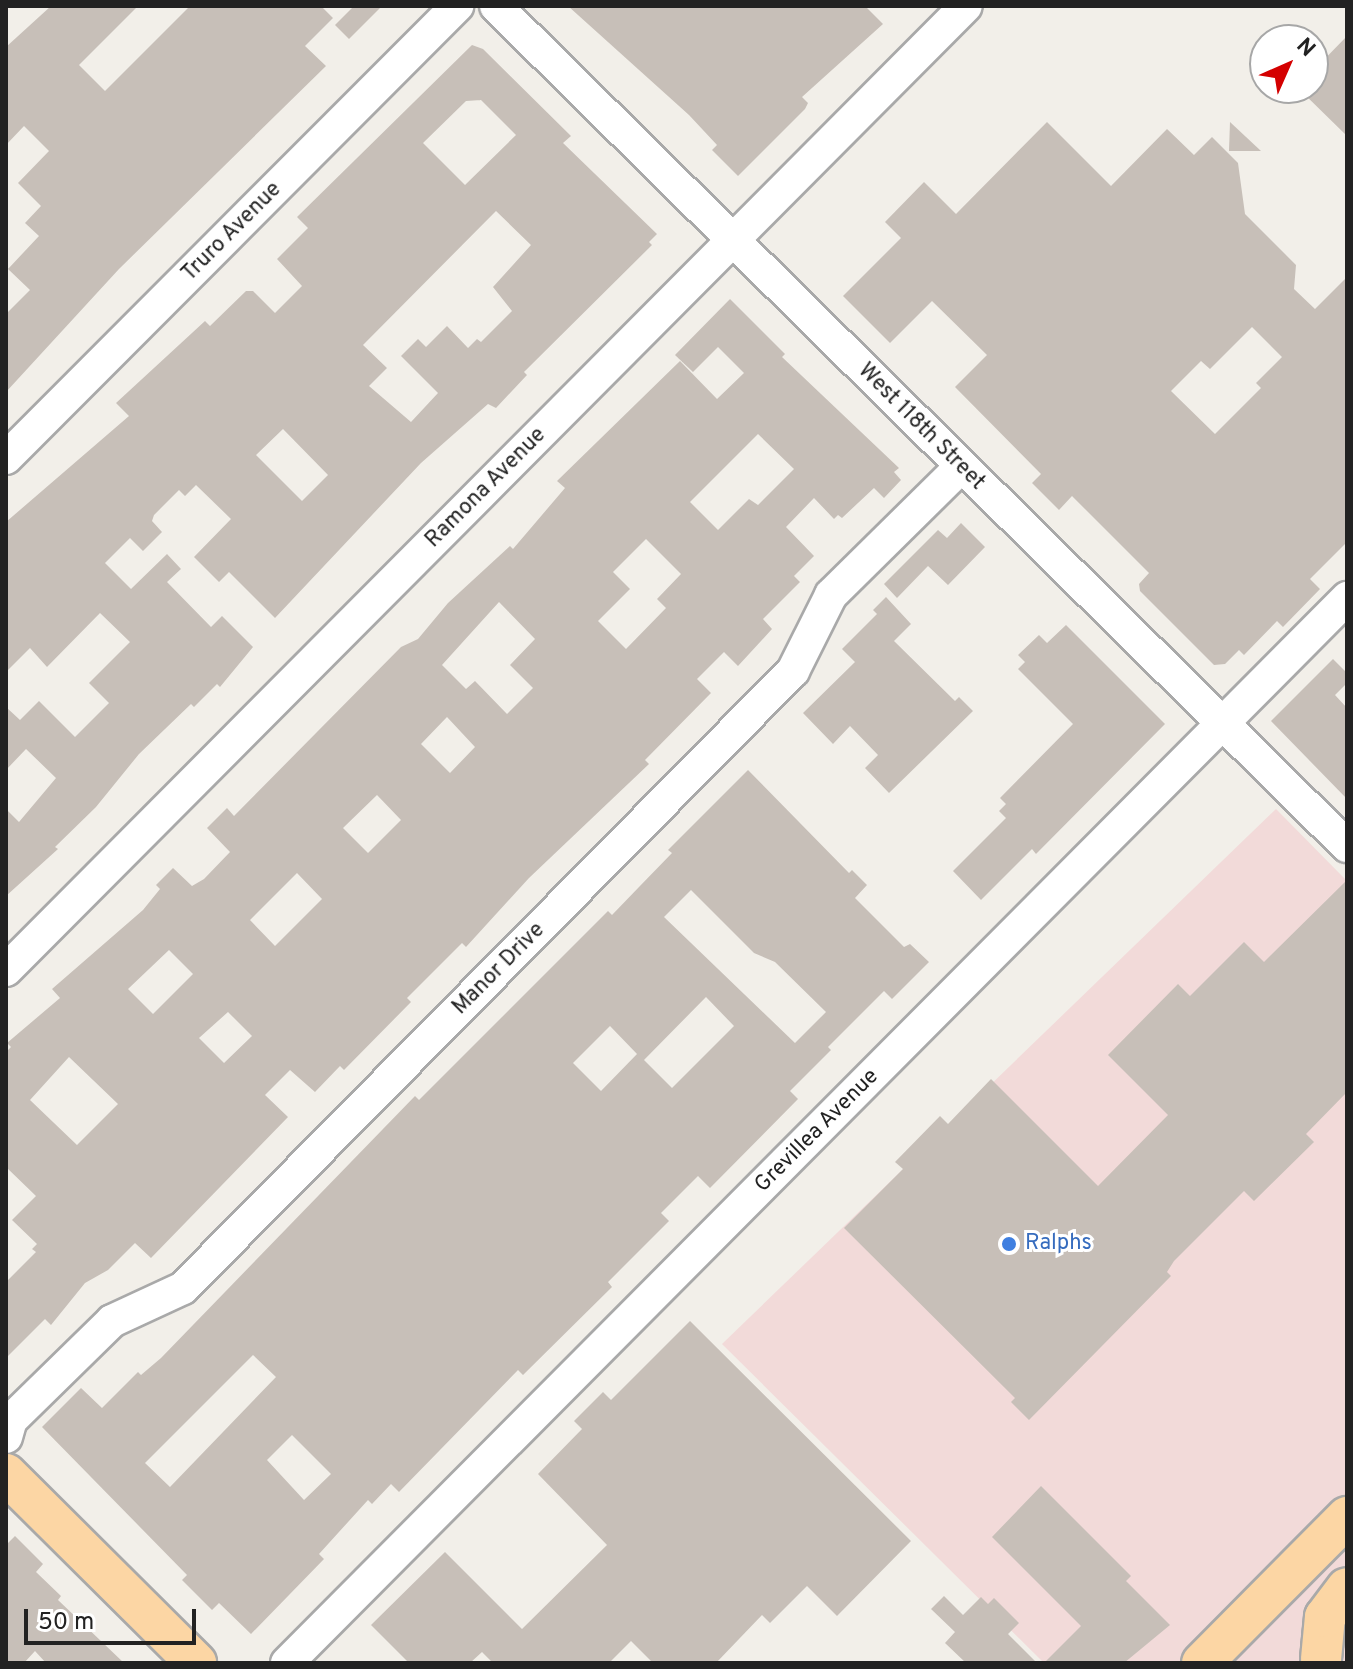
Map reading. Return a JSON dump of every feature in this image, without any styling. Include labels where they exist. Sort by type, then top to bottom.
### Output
[{"type":"main road","points":[[6,1474],[196,1663]]},
{"type":"main road","points":[[1202,1663],[1347,1517]]},
{"type":"main road","points":[[1328,1652],[1325,1617],[1347,1588]]},
{"type":"street","name":"Truro Avenue","points":[[6,458],[457,6]]},
{"type":"street","name":"West 118th Street","points":[[496,6],[961,467],[1225,721],[1347,846]]},
{"type":"street","name":"Ramona Avenue","points":[[6,970],[966,6]]},
{"type":"street","name":"Manor Drive","points":[[6,1437],[11,1420],[112,1321],[183,1288],[793,671],[831,595],[961,467]]},
{"type":"street","name":"Grevillea Avenue","points":[[287,1663],[1347,598]]},
{"type":"shaded area","points":[[1276,809],[1347,881],[1347,1663],[1044,1663],[722,1344]]},
{"type":"building","points":[[51,6],[138,6],[79,65],[105,91],[190,6],[321,6],[333,18],[305,46],[326,66],[119,269],[6,392],[6,314],[30,290],[8,269],[39,236],[25,223],[41,206],[18,183],[49,151],[24,126],[6,145],[6,47]]},
{"type":"building","points":[[354,6],[382,6],[349,39],[335,25]]},
{"type":"building","points":[[568,6],[865,6],[883,24],[802,97],[808,103],[805,109],[738,176],[712,150],[717,145],[689,115]]},
{"type":"building","points":[[1347,36],[1347,136],[1314,104],[1329,104],[1329,55]]},
{"type":"building","points":[[472,45],[483,49],[571,136],[563,143],[657,234],[649,242],[652,245],[524,372],[527,375],[496,408],[488,404],[421,463],[275,618],[229,572],[219,582],[194,557],[231,519],[196,485],[185,496],[179,490],[154,515],[152,521],[162,532],[143,551],[130,538],[105,563],[131,589],[167,554],[181,569],[167,582],[211,627],[222,616],[253,647],[220,687],[217,684],[194,707],[191,704],[139,754],[96,807],[55,847],[58,849],[6,896],[6,809],[19,822],[56,778],[26,749],[6,770],[6,707],[20,720],[39,701],[75,737],[109,703],[89,683],[130,642],[100,613],[47,667],[30,648],[6,672],[6,522],[129,416],[116,403],[205,321],[210,326],[246,291],[253,291],[275,313],[302,286],[277,259],[308,228],[297,217]],"holes":[[[481,100],[516,135],[465,185],[423,143],[466,101]],[[496,211],[531,245],[493,287],[512,311],[481,342],[477,339],[468,348],[447,326],[426,347],[418,339],[401,356],[438,393],[411,422],[369,386],[387,368],[363,345]],[[283,429],[328,475],[302,501],[256,455]]]},
{"type":"building","points":[[1047,122],[1111,186],[1167,129],[1194,155],[1212,137],[1238,163],[1245,214],[1296,265],[1294,289],[1315,309],[1347,277],[1347,542],[1310,579],[1320,589],[1283,627],[1277,621],[1244,655],[1239,650],[1225,664],[1214,665],[1140,591],[1139,584],[1149,573],[1072,496],[1059,510],[1032,483],[1041,474],[955,387],[987,355],[932,301],[890,343],[843,296],[901,238],[885,222],[924,182],[956,214]],"holes":[[[1252,327],[1282,357],[1256,383],[1261,388],[1215,434],[1171,391],[1201,361],[1210,369]]]},
{"type":"building","points":[[1230,122],[1261,151],[1229,151]]},
{"type":"building","points":[[730,299],[785,354],[782,357],[899,468],[894,472],[901,480],[884,498],[874,488],[842,518],[838,515],[834,519],[814,498],[786,527],[814,556],[794,576],[800,582],[763,619],[772,629],[738,666],[724,652],[697,679],[711,693],[645,760],[649,764],[529,878],[466,947],[462,943],[407,998],[411,1002],[344,1070],[340,1066],[315,1092],[290,1070],[265,1095],[288,1117],[151,1258],[135,1243],[108,1270],[85,1283],[51,1325],[45,1319],[6,1358],[6,1282],[36,1252],[32,1249],[37,1244],[12,1220],[36,1196],[6,1167],[6,1052],[11,1047],[7,1043],[60,998],[52,989],[143,910],[160,889],[156,885],[173,868],[192,886],[204,879],[230,852],[207,828],[227,808],[234,816],[401,647],[418,639],[448,603],[510,546],[513,549],[565,488],[557,481],[680,361],[717,399],[744,373],[718,347],[693,372],[675,355]],"holes":[[[758,434],[794,469],[758,505],[749,499],[718,530],[690,502]],[[646,539],[681,574],[657,599],[666,608],[626,649],[598,621],[630,589],[613,572]],[[499,602],[535,639],[510,665],[533,688],[507,714],[475,681],[466,689],[442,665]],[[447,717],[475,747],[450,773],[421,744]],[[377,795],[401,820],[368,853],[343,828]],[[297,873],[322,899],[275,946],[250,920]],[[169,950],[193,974],[153,1014],[128,989]],[[228,1012],[252,1036],[224,1063],[199,1038]],[[69,1057],[118,1104],[77,1145],[30,1100]]]},
{"type":"building","points":[[961,523],[985,547],[948,585],[928,566],[897,598],[884,584],[938,530],[947,538]]},
{"type":"building","points":[[886,597],[911,624],[894,641],[955,701],[959,697],[973,711],[889,793],[865,768],[878,755],[850,726],[833,744],[803,713],[855,662],[842,649],[877,614],[873,610]]},
{"type":"building","points":[[1066,625],[1165,724],[1036,854],[1032,849],[981,900],[953,871],[1006,818],[999,811],[1006,804],[1000,798],[1073,724],[1018,669],[1025,662],[1018,655],[1039,635],[1047,643]]},
{"type":"building","points":[[1333,659],[1347,673],[1347,683],[1335,695],[1347,708],[1347,799],[1271,721]]},
{"type":"building","points":[[748,770],[849,873],[852,870],[867,885],[855,898],[904,947],[910,944],[929,962],[892,999],[884,991],[828,1047],[831,1050],[790,1091],[798,1099],[710,1188],[698,1176],[661,1213],[669,1221],[608,1282],[612,1287],[523,1375],[518,1370],[399,1492],[391,1484],[372,1504],[368,1500],[319,1554],[324,1559],[251,1634],[219,1603],[212,1610],[182,1580],[187,1575],[42,1427],[81,1388],[102,1408],[138,1372],[141,1375],[161,1358],[415,1096],[419,1100],[608,911],[612,915],[672,853],[668,850]],"holes":[[[691,890],[754,953],[775,962],[826,1012],[795,1043],[664,917]],[[706,997],[734,1026],[672,1088],[644,1060]],[[610,1026],[637,1054],[601,1091],[573,1063]],[[253,1355],[276,1377],[170,1487],[145,1463]],[[292,1435],[331,1474],[304,1500],[267,1460]]]},
{"type":"building","points":[[1347,880],[1347,1092],[1306,1134],[1314,1142],[1254,1201],[1244,1191],[1174,1261],[1167,1272],[1171,1276],[1029,1420],[1011,1402],[1015,1398],[844,1228],[903,1169],[895,1162],[940,1116],[948,1124],[991,1079],[1098,1186],[1168,1115],[1108,1055],[1178,984],[1190,996],[1244,942],[1264,962]]},
{"type":"building","points":[[690,1321],[911,1541],[837,1616],[807,1586],[770,1623],[762,1615],[716,1663],[653,1663],[631,1641],[609,1663],[493,1663],[482,1652],[470,1663],[409,1663],[371,1625],[445,1552],[522,1629],[607,1545],[538,1474],[582,1429],[574,1421],[603,1392],[611,1400]]},
{"type":"building","points":[[1041,1486],[1131,1576],[1126,1581],[1170,1625],[1124,1663],[1044,1663],[1081,1626],[992,1537]]},
{"type":"building","points":[[15,1536],[43,1564],[36,1572],[61,1596],[58,1600],[124,1663],[46,1663],[35,1651],[24,1663],[6,1663],[6,1545]]},
{"type":"building","points":[[944,1596],[963,1615],[981,1597],[988,1604],[994,1598],[1019,1623],[1008,1634],[1037,1663],[966,1663],[945,1643],[955,1632],[931,1609]]},
{"type":"place","name":"Ralphs","points":[[1009,1244]]}]
